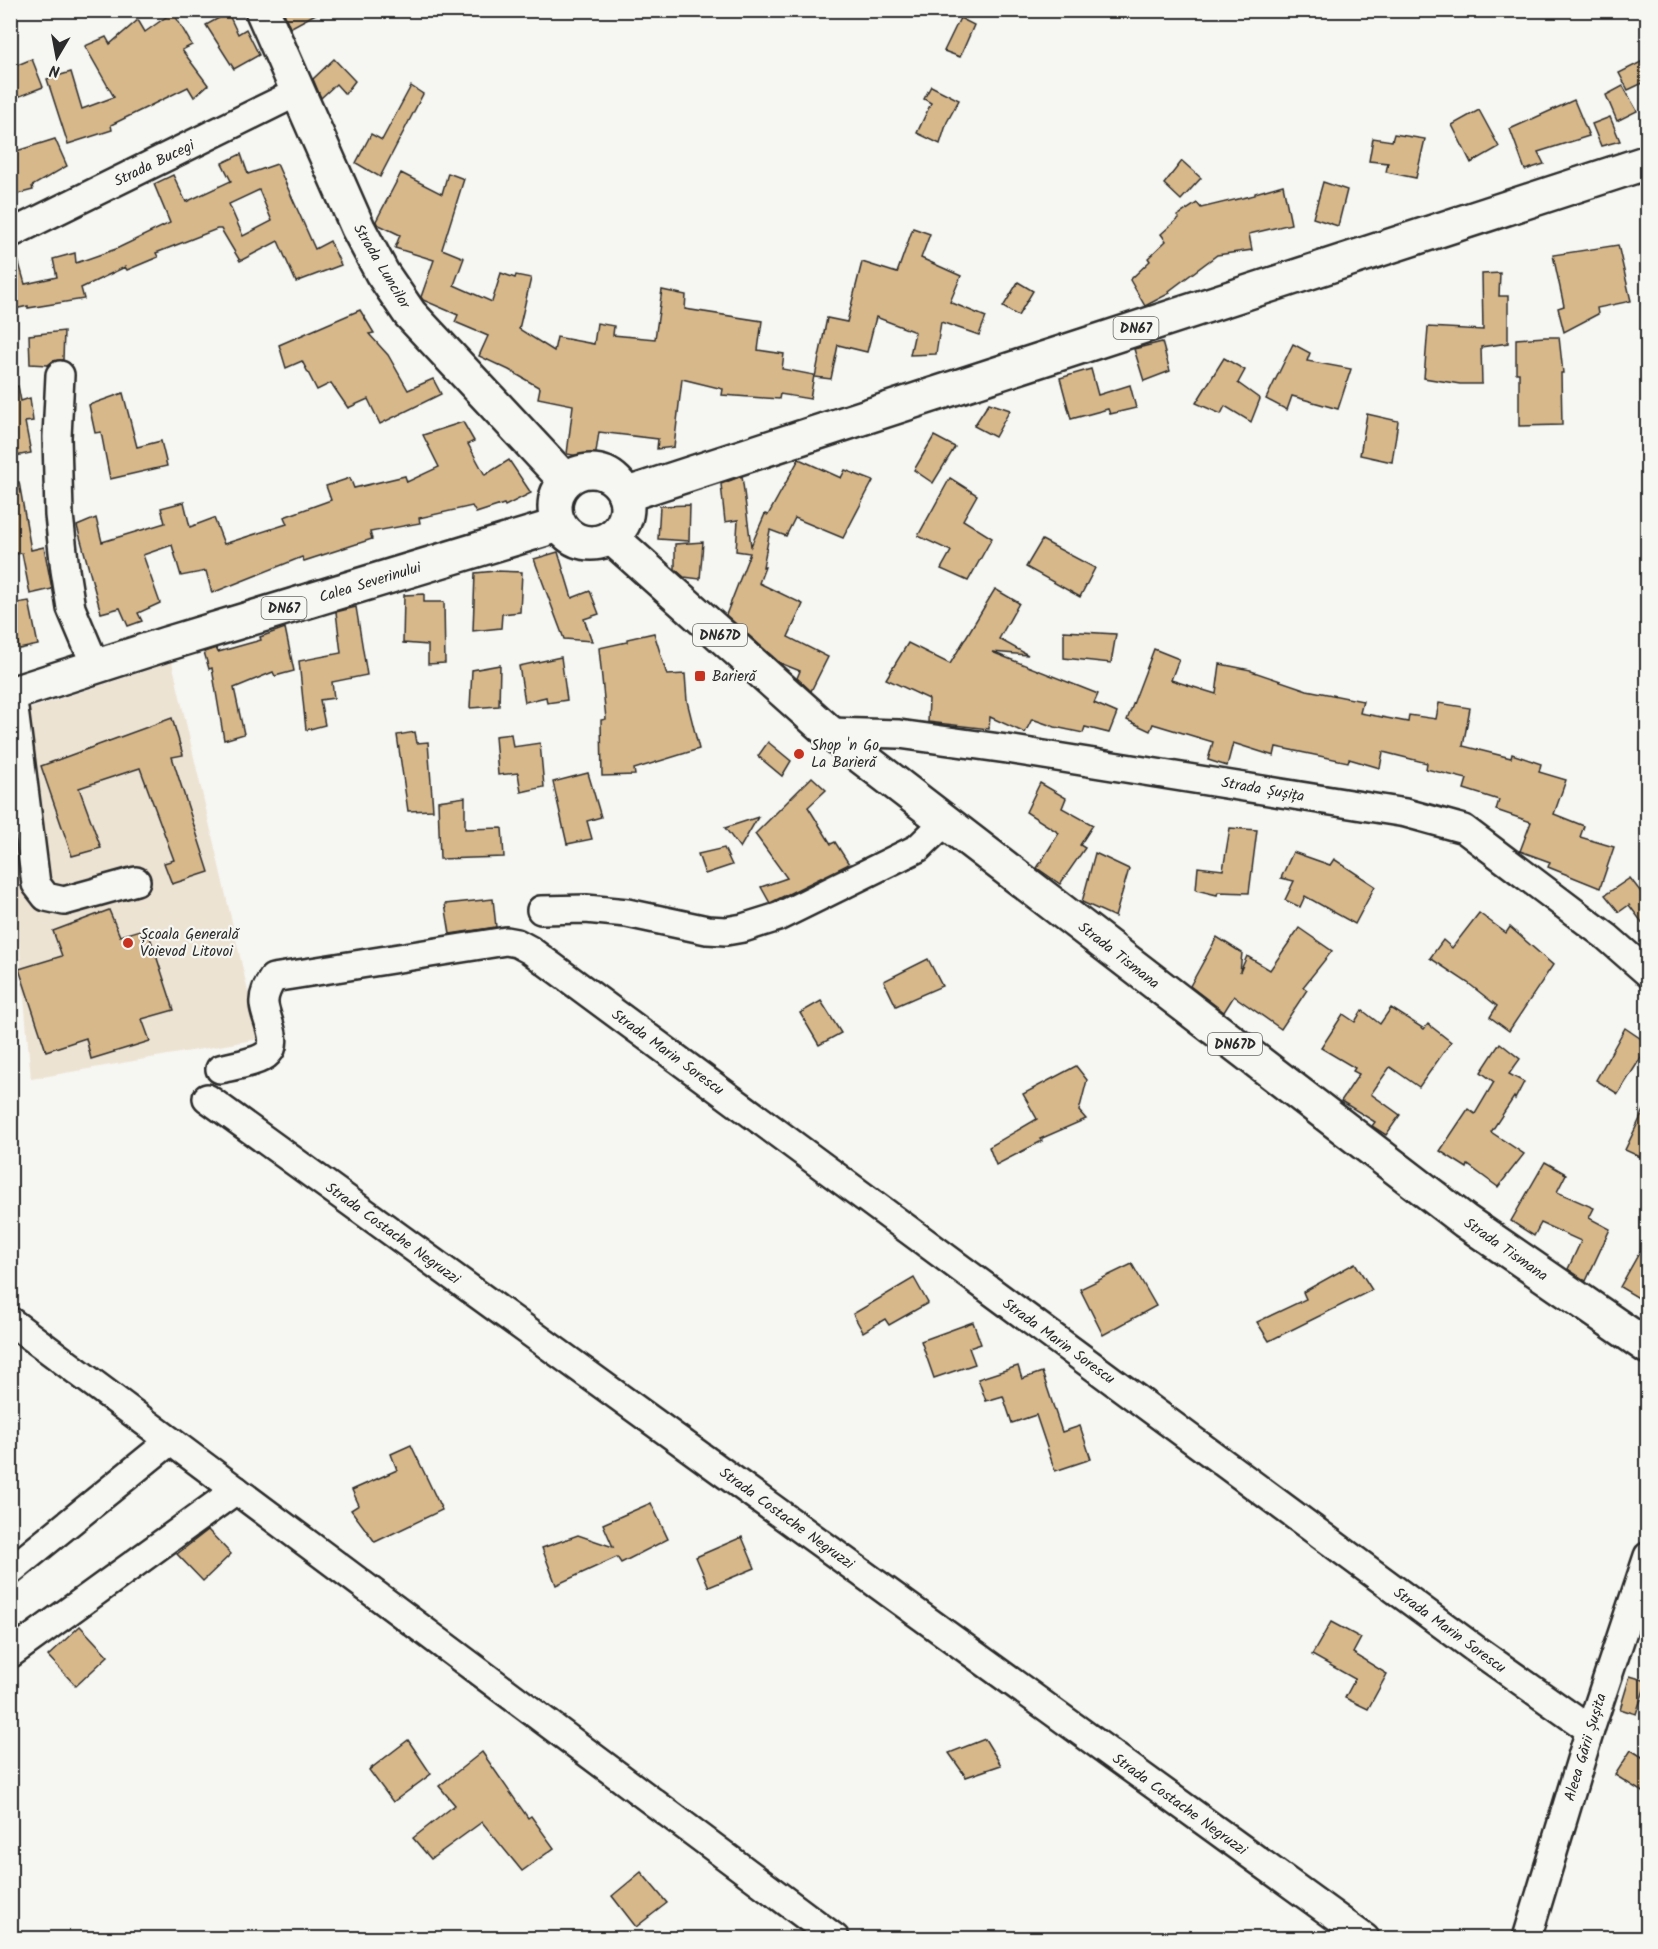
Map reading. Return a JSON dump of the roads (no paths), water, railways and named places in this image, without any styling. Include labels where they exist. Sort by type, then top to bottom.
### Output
[{"type":"main road","name":"Strada Luncilor","points":[[262,10],[358,228],[382,273],[410,314],[566,480]]},
{"type":"main road","name":"DN67","points":[[625,495],[1647,162]]},
{"type":"main road","points":[[599,471],[610,476],[619,484],[625,495],[627,507],[620,529],[611,537],[600,542],[588,543],[571,537],[559,525],[555,513],[558,490],[566,480],[582,472],[599,471]]},
{"type":"main road","name":"Calea Severinului","points":[[11,693],[559,525]]},
{"type":"main road","name":"Strada Tismana","points":[[611,537],[829,732],[1465,1221],[1647,1347]]},
{"type":"street","name":"Strada Bucegi","points":[[10,234],[298,92]]},
{"type":"street","points":[[60,375],[57,437],[58,493],[65,570],[71,608],[96,667]]},
{"type":"street","points":[[11,693],[36,884],[46,897],[64,901],[136,881]]},
{"type":"street","name":"Strada Șușița","points":[[829,732],[899,734],[1007,748],[1406,813],[1464,829],[1607,937],[1647,973]]},
{"type":"street","points":[[541,910],[586,909],[627,913],[707,930],[726,931],[743,928],[778,917],[918,848],[945,822]]},
{"type":"street","name":"Strada Marin Sorescu","points":[[220,1069],[258,1059],[268,1053],[273,1043],[264,1003],[266,990],[273,978],[506,941],[517,943],[530,950],[1474,1648],[1590,1730]]},
{"type":"street","name":"Strada Costache Negruzzi","points":[[207,1098],[1365,1938]]},
{"type":"street","points":[[10,1321],[835,1938]]},
{"type":"street","points":[[10,1571],[170,1441]]},
{"type":"street","points":[[10,1654],[236,1490]]},
{"type":"street","name":"Aleea Gării Șușita","points":[[1527,1938],[1590,1730],[1647,1556]]},
{"type":"place","name":"Barieră","points":[[700,676]]},
{"type":"place","name":"Shop 'n Go La Barieră","points":[[799,754]]},
{"type":"place","name":"Școala Generală Voievod Litovoi","points":[[128,943]]}]
